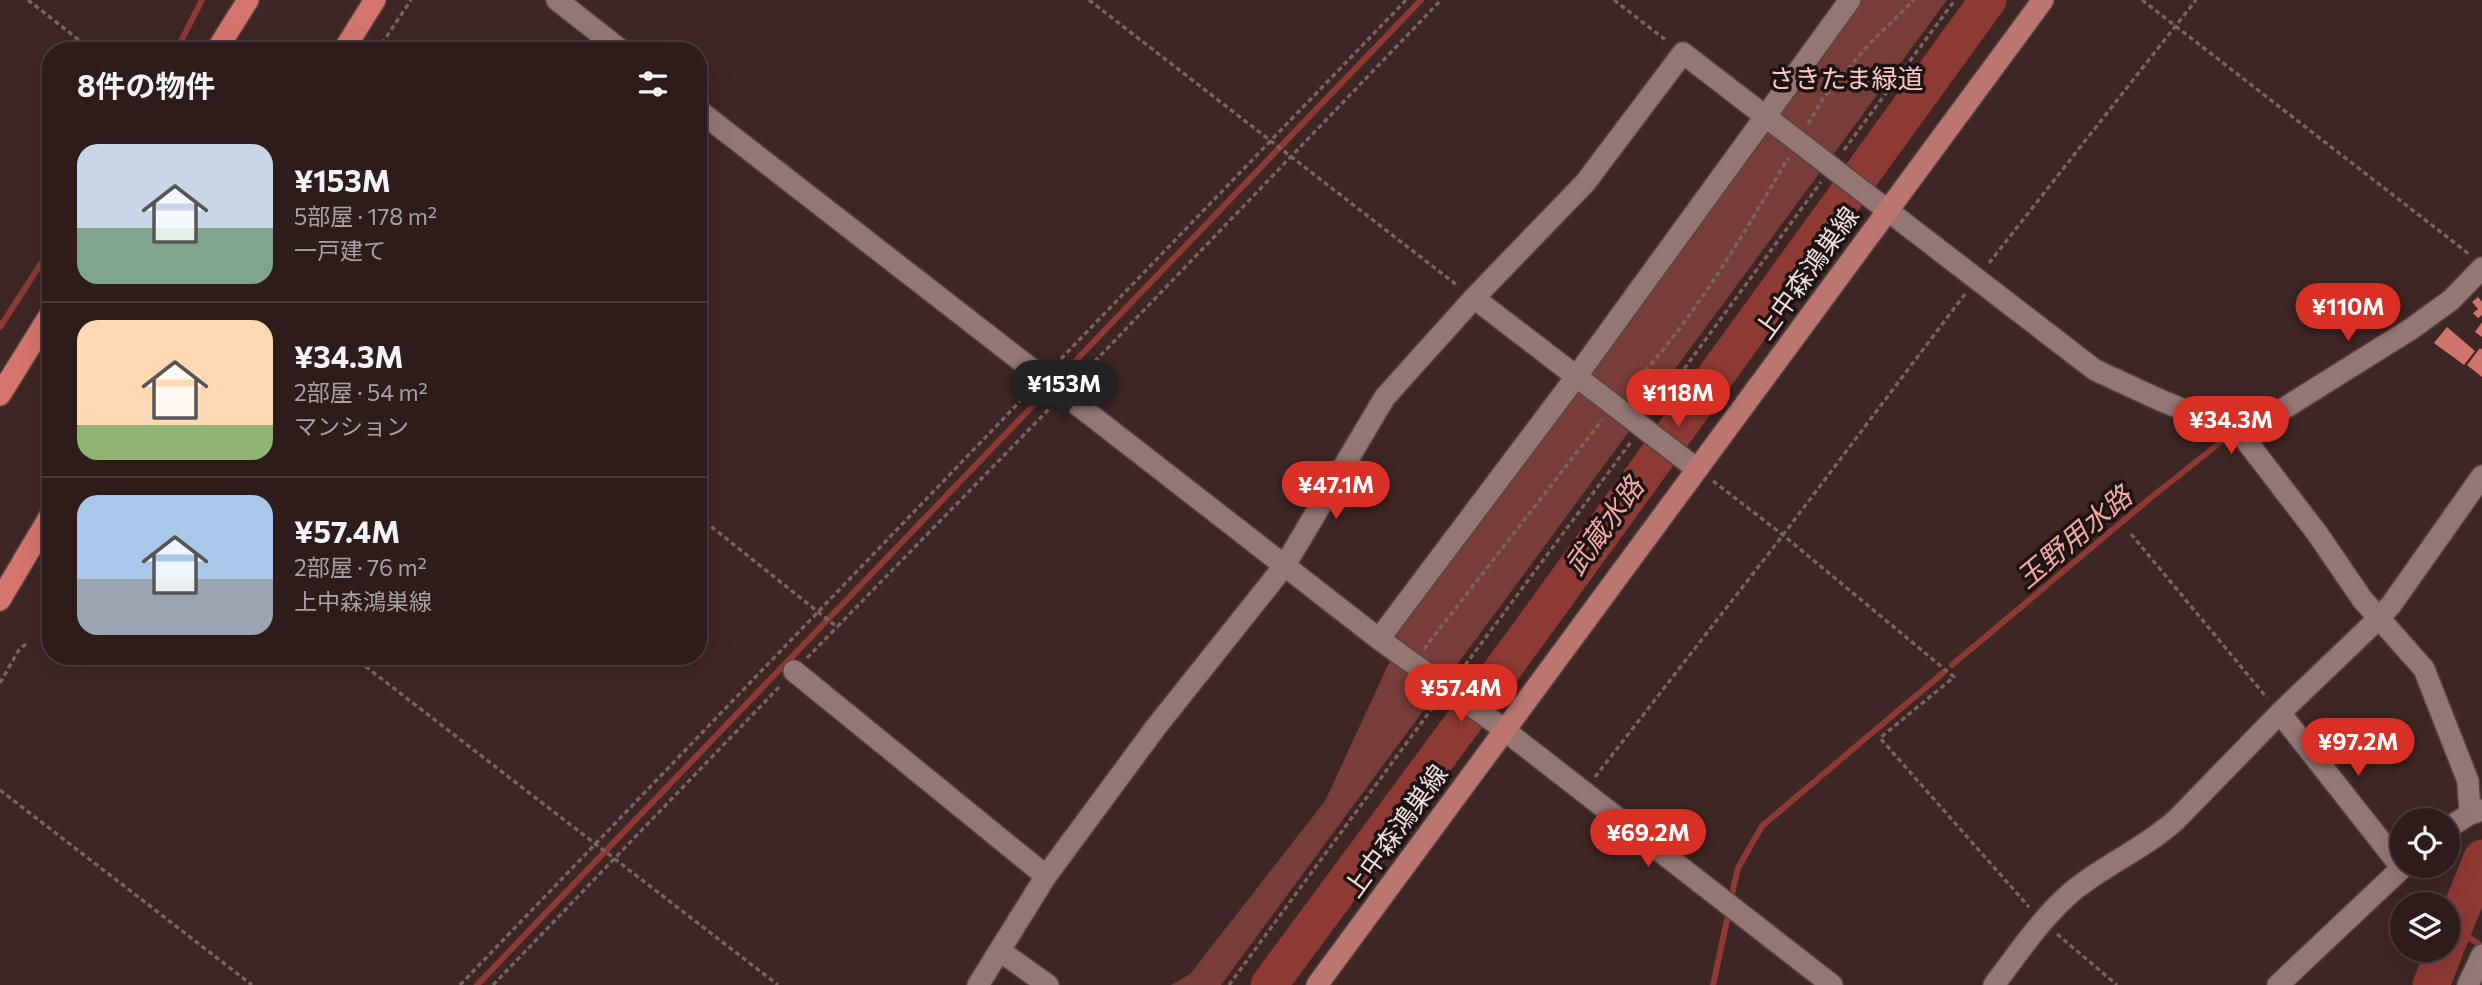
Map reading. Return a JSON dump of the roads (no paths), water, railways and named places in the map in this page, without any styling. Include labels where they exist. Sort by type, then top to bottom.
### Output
[{"type":"highway","points":[[222,42],[248,0]]},
{"type":"highway","points":[[349,42],[375,0]]},
{"type":"highway","points":[[0,395],[42,327]]},
{"type":"highway","points":[[0,600],[42,528]]},
{"type":"main road","name":"上中森鴻巣線","points":[[1317,985],[1497,724],[1881,204],[2043,0]]},
{"type":"street","points":[[557,0],[611,42]]},
{"type":"street","points":[[1379,639],[1576,377],[1850,0]]},
{"type":"street","points":[[978,985],[1046,876],[1156,727],[1285,565],[1385,397],[1474,298],[1585,183],[1683,53],[2095,370],[2228,428],[2244,438],[2362,599],[2424,669],[2468,781],[2476,812],[2460,821]]},
{"type":"street","points":[[707,117],[1379,639],[1497,724],[1832,985]]},
{"type":"street","points":[[2244,438],[2248,431],[2441,307],[2477,262]]},
{"type":"street","points":[[1474,298],[1690,463]]},
{"type":"street","points":[[1994,985],[2042,921],[2074,890],[2160,835],[2280,713],[2391,606],[2482,476]]},
{"type":"street","points":[[794,671],[1046,876]]},
{"type":"street","points":[[2280,713],[2390,851]]},
{"type":"street","points":[[2278,985],[2391,878]]},
{"type":"street","points":[[1000,951],[1048,985]]},
{"type":"street","points":[[2468,985],[2482,955]]},
{"type":"waterway","points":[[181,42],[202,0]]},
{"type":"waterway","points":[[1061,376],[1421,0]]},
{"type":"waterway","name":"武蔵水路","points":[[1269,985],[1524,640],[1988,0]]},
{"type":"waterway","points":[[0,327],[42,262]]},
{"type":"waterway","points":[[477,985],[1046,392]]},
{"type":"waterway","name":"玉野用水路","points":[[1952,665],[2222,441]]},
{"type":"waterway","name":"玉野用水路","points":[[1732,894],[1738,868],[1762,826],[1944,672]]},
{"type":"waterway","points":[[2460,912],[2482,858]]},
{"type":"waterway","name":"玉野用水路","points":[[1713,985],[1727,920]]},
{"type":"waterway","points":[[2460,932],[2482,946]]},
{"type":"waterway","points":[[2431,985],[2440,962]]},
{"type":"park label","name":"さきたま緑道","points":[[1846,79]]}]
